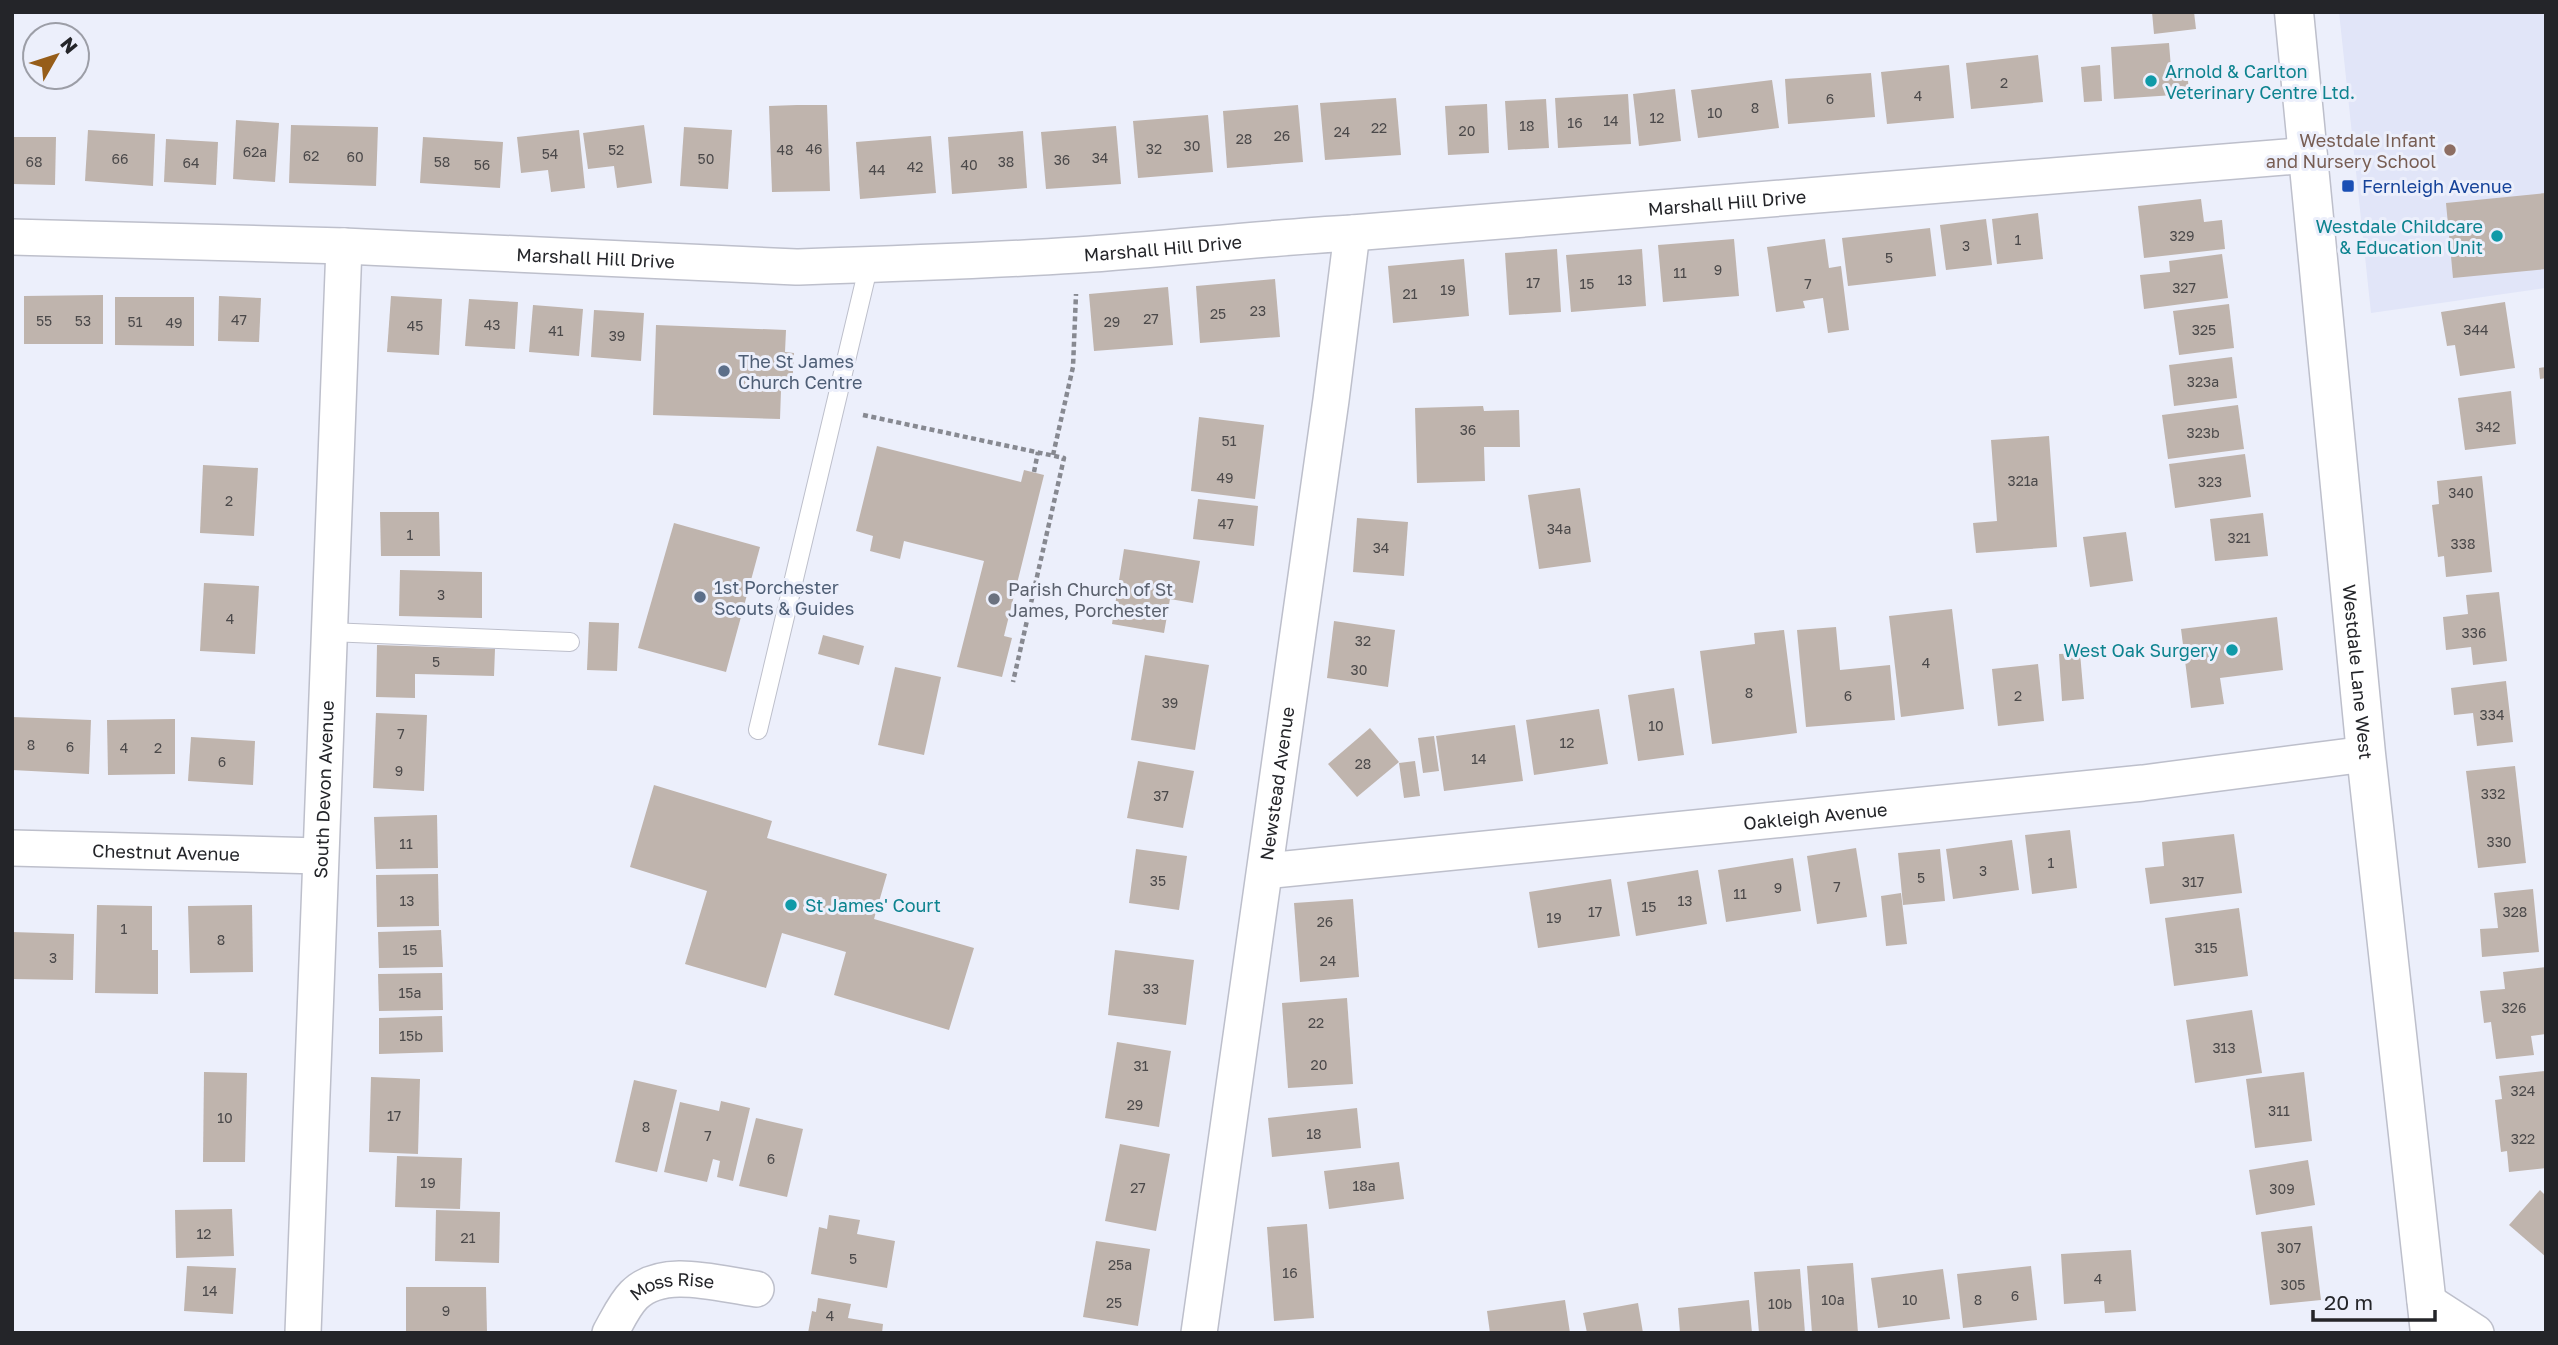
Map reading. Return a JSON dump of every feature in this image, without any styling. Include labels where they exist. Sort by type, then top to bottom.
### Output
[{"type":"street","name":"Westdale Lane West","points":[[2294,12],[2366,754],[2428,1316]]},
{"type":"street","name":"Marshall Hill Drive","points":[[12,237],[344,246],[796,267],[1079,255],[1243,239],[1352,233],[2309,155]]},
{"type":"street","name":"Newstead Avenue","points":[[1199,1333],[1352,233]]},
{"type":"street","name":"South Devon Avenue","points":[[303,1333],[344,246]]},
{"type":"street","name":"Oakleigh Avenue","points":[[1265,871],[2143,783],[2366,754]]},
{"type":"street","name":"Chestnut Avenue","points":[[12,848],[320,856]]},
{"type":"street","name":"Moss Rise","points":[[610,1333],[631,1297],[648,1283],[669,1278],[756,1289]]},
{"type":"street","points":[[2428,1316],[2476,1333]]},
{"type":"lane","points":[[758,730],[869,264]]},
{"type":"lane","points":[[329,632],[570,642]]},
{"type":"path","points":[[1053,455],[1073,367],[1079,255]]},
{"type":"path","points":[[835,409],[1064,458],[1013,682]]},
{"type":"path","points":[[1034,472],[1038,452]]},
{"type":"shaded area","name":"Westdale Infant and Nursery School","points":[[2339,12],[2546,12],[2546,288],[2371,313]]},
{"type":"building","points":[[2152,12],[2194,12],[2196,29],[2154,34]]},
{"type":"building","name":"Arnold & Carlton Veterinary Centre Ltd.","points":[[2169,43],[2171,68],[2187,67],[2189,94],[2114,99],[2111,47]]},
{"type":"building","points":[[2038,55],[2043,102],[1971,109],[1966,63]]},
{"type":"building","points":[[1949,65],[1954,118],[1887,124],[1881,72]]},
{"type":"building","points":[[2100,65],[2102,101],[2084,102],[2081,67]]},
{"type":"building","points":[[1871,73],[1875,117],[1788,124],[1785,79]]},
{"type":"building","points":[[1772,80],[1779,128],[1698,138],[1691,90]]},
{"type":"building","points":[[1675,89],[1681,141],[1639,146],[1633,94]]},
{"type":"building","points":[[1628,94],[1631,144],[1558,148],[1555,98]]},
{"type":"building","points":[[1396,98],[1401,155],[1325,160],[1320,103]]},
{"type":"building","points":[[1546,99],[1549,148],[1508,150],[1505,101]]},
{"type":"building","points":[[1487,104],[1489,153],[1448,155],[1445,106]]},
{"type":"building","points":[[827,105],[830,191],[772,192],[769,106]]},
{"type":"building","points":[[1298,105],[1303,162],[1227,168],[1223,111]]},
{"type":"building","points":[[1208,115],[1213,172],[1138,178],[1133,121]]},
{"type":"building","points":[[236,120],[279,123],[275,182],[233,179]]},
{"type":"building","points":[[291,125],[378,127],[376,186],[289,183]]},
{"type":"building","points":[[644,125],[652,183],[617,188],[614,166],[588,169],[583,133]]},
{"type":"building","points":[[1116,126],[1121,184],[1046,189],[1041,132]]},
{"type":"building","points":[[684,127],[732,130],[728,189],[680,186]]},
{"type":"building","points":[[88,130],[155,134],[153,186],[85,181]]},
{"type":"building","points":[[579,130],[585,188],[551,192],[548,170],[521,173],[517,137]]},
{"type":"building","points":[[1023,131],[1027,188],[952,194],[948,137]]},
{"type":"building","points":[[931,136],[936,193],[860,199],[856,142]]},
{"type":"building","points":[[12,137],[56,137],[55,185],[12,184]]},
{"type":"building","points":[[423,137],[503,142],[500,188],[420,183]]},
{"type":"building","points":[[166,139],[218,142],[216,185],[164,182]]},
{"type":"building","name":"Westdale Childcare & Education Unit","points":[[2546,193],[2546,269],[2453,278],[2446,203]]},
{"type":"building","points":[[2201,199],[2204,222],[2222,220],[2225,249],[2144,258],[2138,206]]},
{"type":"building","points":[[2038,213],[2043,259],[1997,264],[1992,219]]},
{"type":"building","points":[[1986,219],[1992,265],[1946,270],[1940,225]]},
{"type":"building","points":[[1930,228],[1936,276],[1848,286],[1842,238]]},
{"type":"building","points":[[1734,239],[1739,296],[1663,302],[1658,245]]},
{"type":"building","points":[[1825,239],[1829,268],[1841,266],[1849,330],[1828,333],[1823,298],[1803,301],[1805,308],[1776,312],[1767,247]]},
{"type":"building","points":[[1557,249],[1561,312],[1509,315],[1505,253]]},
{"type":"building","points":[[1642,249],[1646,306],[1571,312],[1566,255]]},
{"type":"building","points":[[2222,254],[2228,298],[2144,309],[2140,275],[2170,272],[2169,261]]},
{"type":"building","points":[[1464,259],[1469,316],[1393,323],[1388,266]]},
{"type":"building","points":[[1275,279],[1280,337],[1200,343],[1196,286]]},
{"type":"building","points":[[1168,287],[1173,345],[1094,351],[1089,294]]},
{"type":"building","points":[[103,295],[103,344],[24,344],[24,296]]},
{"type":"building","points":[[219,296],[261,298],[259,342],[218,341]]},
{"type":"building","points":[[391,296],[442,299],[439,355],[387,352]]},
{"type":"building","points":[[115,297],[194,297],[194,346],[115,345]]},
{"type":"building","points":[[469,299],[518,302],[515,349],[465,346]]},
{"type":"building","points":[[2505,302],[2515,368],[2460,376],[2455,345],[2447,346],[2441,312]]},
{"type":"building","points":[[2229,304],[2234,348],[2179,355],[2173,311]]},
{"type":"building","points":[[533,305],[583,309],[579,356],[529,352]]},
{"type":"building","points":[[594,310],[644,313],[641,361],[591,357]]},
{"type":"building","name":"The St James Church Centre","points":[[656,325],[786,330],[785,352],[794,353],[792,390],[781,390],[780,419],[653,415]]},
{"type":"building","points":[[2232,357],[2237,398],[2174,406],[2169,365]]},
{"type":"building","points":[[2546,367],[2546,378],[2540,379],[2539,368]]},
{"type":"building","points":[[2511,391],[2516,444],[2465,450],[2458,398]]},
{"type":"building","points":[[2238,405],[2244,449],[2168,459],[2162,415]]},
{"type":"building","points":[[1483,406],[1484,411],[1519,410],[1520,447],[1484,447],[1485,481],[1417,483],[1415,408]]},
{"type":"building","points":[[1199,417],[1264,425],[1255,499],[1191,491]]},
{"type":"building","points":[[2049,436],[2057,547],[1976,553],[1973,523],[1997,521],[1991,440]]},
{"type":"building","name":"Parish Church of St James, Porchester","points":[[877,446],[1021,482],[1024,470],[1044,475],[1004,636],[1012,638],[1002,677],[957,667],[984,561],[904,541],[900,559],[870,551],[873,536],[856,531]]},
{"type":"building","points":[[2245,454],[2251,497],[2175,508],[2169,464]]},
{"type":"building","points":[[203,465],[258,468],[254,536],[200,533]]},
{"type":"building","points":[[2482,476],[2492,572],[2446,577],[2444,556],[2438,557],[2432,505],[2439,504],[2437,481]]},
{"type":"building","points":[[1580,488],[1591,562],[1539,569],[1528,495]]},
{"type":"building","points":[[1198,499],[1258,506],[1254,546],[1193,539]]},
{"type":"building","points":[[380,512],[439,512],[440,556],[381,556]]},
{"type":"building","points":[[2263,513],[2268,556],[2215,561],[2210,519]]},
{"type":"building","points":[[1357,518],[1408,522],[1404,576],[1353,572]]},
{"type":"building","name":"1st Porchester Scouts & Guides","points":[[674,523],[760,547],[726,672],[638,648]]},
{"type":"building","points":[[2126,532],[2133,581],[2090,587],[2083,537]]},
{"type":"building","points":[[1124,549],[1200,561],[1193,603],[1170,599],[1164,633],[1112,624]]},
{"type":"building","points":[[400,570],[482,572],[482,618],[399,616]]},
{"type":"building","points":[[204,583],[259,586],[255,654],[200,651]]},
{"type":"building","points":[[2499,592],[2507,661],[2473,665],[2471,647],[2446,650],[2443,617],[2468,614],[2466,595]]},
{"type":"building","points":[[1952,609],[1964,709],[1901,717],[1889,616]]},
{"type":"building","name":"West Oak Surgery","points":[[2277,617],[2283,670],[2220,678],[2224,704],[2191,708],[2181,629]]},
{"type":"building","points":[[1334,621],[1395,630],[1388,687],[1327,678]]},
{"type":"building","points":[[589,622],[619,623],[617,671],[587,670]]},
{"type":"building","points":[[1836,627],[1840,670],[1890,665],[1895,720],[1806,727],[1797,630]]},
{"type":"building","points":[[1784,630],[1797,733],[1712,744],[1700,651],[1755,644],[1754,633]]},
{"type":"building","points":[[823,635],[864,646],[859,665],[818,654]]},
{"type":"building","points":[[377,645],[495,649],[494,676],[415,674],[415,698],[376,697]]},
{"type":"building","points":[[2080,653],[2084,699],[2062,701],[2059,654]]},
{"type":"building","points":[[1145,655],[1209,665],[1195,750],[1131,740]]},
{"type":"building","points":[[2038,664],[2044,721],[1998,726],[1992,669]]},
{"type":"building","points":[[895,667],[941,677],[924,755],[878,745]]},
{"type":"building","points":[[2506,681],[2513,742],[2477,746],[2473,713],[2454,715],[2451,688]]},
{"type":"building","points":[[1674,688],[1684,755],[1638,761],[1628,695]]},
{"type":"building","points":[[1599,709],[1608,764],[1534,775],[1526,720]]},
{"type":"building","points":[[376,713],[427,715],[424,791],[373,788]]},
{"type":"building","points":[[12,717],[91,720],[89,774],[12,770]]},
{"type":"building","points":[[175,719],[175,774],[108,775],[107,720]]},
{"type":"building","points":[[1515,725],[1523,781],[1444,791],[1436,736]]},
{"type":"building","points":[[1370,728],[1399,762],[1357,797],[1328,764]]},
{"type":"building","points":[[1434,736],[1439,771],[1423,773],[1418,738]]},
{"type":"building","points":[[191,737],[255,741],[253,785],[188,781]]},
{"type":"building","points":[[1138,761],[1194,771],[1183,828],[1127,818]]},
{"type":"building","points":[[1415,761],[1420,796],[1404,798],[1399,763]]},
{"type":"building","points":[[2515,766],[2526,863],[2478,868],[2466,771]]},
{"type":"building","name":"St James' Court","points":[[654,785],[772,821],[767,838],[887,874],[874,919],[974,948],[949,1030],[834,995],[846,952],[782,933],[766,988],[685,964],[707,891],[630,867]]},
{"type":"building","points":[[437,815],[438,868],[376,869],[374,817]]},
{"type":"building","points":[[2070,830],[2077,888],[2032,894],[2025,835]]},
{"type":"building","points":[[2234,834],[2242,893],[2150,904],[2145,868],[2164,866],[2162,842]]},
{"type":"building","points":[[2012,840],[2019,890],[1953,899],[1946,849]]},
{"type":"building","points":[[1856,848],[1867,917],[1817,924],[1807,856]]},
{"type":"building","points":[[1136,849],[1187,856],[1179,910],[1129,903]]},
{"type":"building","points":[[1940,849],[1945,901],[1903,905],[1898,853]]},
{"type":"building","points":[[1793,858],[1801,911],[1726,922],[1718,870]]},
{"type":"building","points":[[1698,870],[1707,924],[1636,936],[1627,882]]},
{"type":"building","points":[[438,874],[439,926],[377,927],[376,875]]},
{"type":"building","points":[[1611,879],[1620,936],[1538,948],[1529,892]]},
{"type":"building","points":[[2533,889],[2539,952],[2482,957],[2480,929],[2498,928],[2494,893]]},
{"type":"building","points":[[1901,893],[1907,944],[1886,946],[1881,896]]},
{"type":"building","points":[[1353,899],[1359,977],[1300,982],[1294,903]]},
{"type":"building","points":[[97,905],[152,906],[152,950],[158,950],[158,994],[95,993]]},
{"type":"building","points":[[252,905],[253,972],[190,973],[188,906]]},
{"type":"building","points":[[2239,908],[2248,976],[2174,986],[2165,918]]},
{"type":"building","points":[[441,930],[443,967],[379,968],[378,932]]},
{"type":"building","points":[[12,932],[74,934],[73,980],[12,979]]},
{"type":"building","points":[[1115,950],[1194,960],[1186,1025],[1108,1015]]},
{"type":"building","points":[[2546,967],[2546,1034],[2531,1036],[2534,1055],[2496,1059],[2491,1022],[2484,1023],[2480,991],[2505,989],[2503,972]]},
{"type":"building","points":[[442,973],[443,1010],[379,1011],[378,974]]},
{"type":"building","points":[[1347,998],[1353,1084],[1288,1088],[1282,1003]]},
{"type":"building","points":[[2252,1010],[2262,1073],[2195,1083],[2186,1020]]},
{"type":"building","points":[[442,1016],[443,1052],[379,1054],[379,1018]]},
{"type":"building","points":[[1117,1042],[1171,1051],[1159,1127],[1105,1118]]},
{"type":"building","points":[[2545,1071],[2546,1168],[2509,1172],[2507,1151],[2501,1152],[2495,1100],[2502,1099],[2499,1076]]},
{"type":"building","points":[[204,1072],[247,1073],[245,1162],[203,1162]]},
{"type":"building","points":[[2304,1072],[2312,1141],[2255,1148],[2246,1079]]},
{"type":"building","points":[[371,1077],[420,1079],[418,1154],[369,1152]]},
{"type":"building","points":[[634,1080],[677,1090],[657,1172],[615,1162]]},
{"type":"building","points":[[721,1101],[750,1108],[733,1181],[717,1177],[720,1161],[713,1159],[707,1182],[664,1172],[680,1102],[719,1111]]},
{"type":"building","points":[[1357,1108],[1361,1148],[1272,1157],[1268,1118]]},
{"type":"building","points":[[756,1118],[803,1129],[787,1197],[739,1186]]},
{"type":"building","points":[[1120,1144],[1170,1154],[1156,1231],[1105,1221]]},
{"type":"building","points":[[397,1156],[462,1158],[460,1209],[395,1207]]},
{"type":"building","points":[[2308,1160],[2315,1205],[2256,1215],[2249,1170]]},
{"type":"building","points":[[1399,1162],[1404,1199],[1329,1209],[1324,1171]]},
{"type":"building","points":[[2540,1190],[2546,1196],[2546,1257],[2509,1225]]},
{"type":"building","points":[[232,1209],[234,1256],[176,1258],[175,1210]]},
{"type":"building","points":[[436,1210],[500,1212],[499,1263],[435,1261]]},
{"type":"building","points":[[829,1215],[860,1220],[857,1234],[895,1241],[887,1288],[811,1274],[819,1227],[827,1229]]},
{"type":"building","points":[[1307,1224],[1314,1318],[1274,1321],[1267,1227]]},
{"type":"building","points":[[2312,1226],[2321,1300],[2270,1305],[2261,1232]]},
{"type":"building","points":[[1096,1241],[1150,1249],[1138,1326],[1083,1317]]},
{"type":"building","points":[[2131,1250],[2136,1311],[2105,1313],[2104,1301],[2064,1304],[2061,1254]]},
{"type":"building","points":[[1853,1263],[1858,1333],[1812,1333],[1807,1266]]},
{"type":"building","points":[[187,1266],[236,1268],[233,1314],[184,1311]]},
{"type":"building","points":[[2031,1266],[2037,1320],[1963,1328],[1957,1274]]},
{"type":"building","points":[[1800,1269],[1805,1333],[1759,1333],[1754,1272]]},
{"type":"building","points":[[1943,1269],[1950,1319],[1878,1328],[1871,1278]]},
{"type":"building","points":[[406,1287],[486,1287],[487,1333],[406,1333]]},
{"type":"building","points":[[818,1298],[851,1304],[848,1318],[883,1324],[882,1333],[808,1333],[812,1311],[816,1312]]},
{"type":"building","points":[[1565,1300],[1570,1333],[1490,1333],[1487,1311]]},
{"type":"building","points":[[1749,1300],[1752,1333],[1680,1333],[1678,1308]]},
{"type":"building","points":[[1638,1303],[1643,1333],[1587,1333],[1583,1313]]},
{"type":"place","name":"Arnold & Carlton Veterinary Centre Ltd.","points":[[2151,81]]},
{"type":"place","name":"Westdale Infant and Nursery School","points":[[2450,150]]},
{"type":"place","name":"Fernleigh Avenue","points":[[2348,186]]},
{"type":"place","name":"Westdale Childcare & Education Unit","points":[[2497,236]]},
{"type":"place","name":"The St James Church Centre","points":[[724,371]]},
{"type":"place","name":"1st Porchester Scouts & Guides","points":[[700,597]]},
{"type":"place","name":"Parish Church of St James, Porchester","points":[[994,599]]},
{"type":"place","name":"West Oak Surgery","points":[[2232,650]]},
{"type":"place","name":"St James' Court","points":[[791,905]]}]
